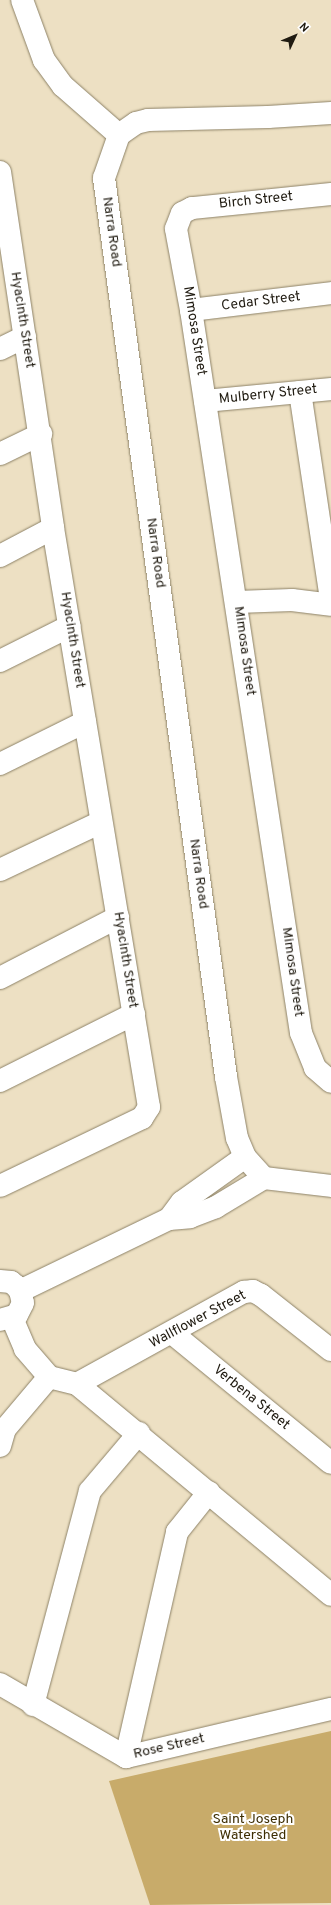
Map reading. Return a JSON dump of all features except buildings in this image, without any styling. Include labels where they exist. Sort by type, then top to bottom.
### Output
[{"type":"street","points":[[22,0],[44,60],[63,86],[119,135],[136,123],[148,120],[331,113]]},
{"type":"street","name":"Narra Road","points":[[119,135],[104,178],[226,1077],[237,1138],[245,1157],[264,1178]]},
{"type":"street","name":"Hyacinth Street","points":[[0,172],[4,236],[25,337],[53,528],[149,1107],[142,1118],[0,1186]]},
{"type":"street","name":"Birch Street","points":[[182,213],[203,206],[331,194]]},
{"type":"street","name":"Mimosa Street","points":[[182,213],[176,229],[191,310],[301,1033],[315,1068],[331,1082]]},
{"type":"street","name":"Cedar Street","points":[[191,310],[331,293]]},
{"type":"street","points":[[0,349],[25,337]]},
{"type":"street","name":"Mulberry Street","points":[[205,402],[331,389]]},
{"type":"street","points":[[300,392],[331,600]]},
{"type":"street","points":[[0,454],[40,434]]},
{"type":"street","points":[[0,556],[53,528]]},
{"type":"street","points":[[236,602],[292,600],[331,605]]},
{"type":"street","points":[[0,661],[70,626]]},
{"type":"street","points":[[0,764],[85,722]]},
{"type":"street","points":[[0,870],[101,822]]},
{"type":"street","points":[[0,978],[118,917]]},
{"type":"street","points":[[0,1082],[134,1014]]},
{"type":"street","points":[[169,1219],[182,1202],[245,1157]]},
{"type":"street","points":[[20,1291],[169,1219],[190,1217],[216,1207],[264,1178],[331,1186]]},
{"type":"street","points":[[0,1281],[11,1282],[20,1291],[21,1310],[6,1319],[25,1349],[49,1377],[77,1384],[139,1433],[331,1594]]},
{"type":"street","name":"Wallflower Street","points":[[77,1384],[244,1292],[253,1291],[331,1350]]},
{"type":"street","name":"Verbena Street","points":[[172,1333],[331,1463]]},
{"type":"street","points":[[0,1446],[5,1429],[49,1377]]},
{"type":"street","points":[[33,1705],[90,1491],[139,1433]]},
{"type":"street","points":[[126,1757],[177,1532],[209,1492]]},
{"type":"street","name":"Rose Street","points":[[0,1684],[33,1705],[126,1757],[331,1709]]},
{"type":"green space","name":"Saint Joseph Watershed","points":[[331,1731],[331,1903],[150,1905],[109,1781]]}]
